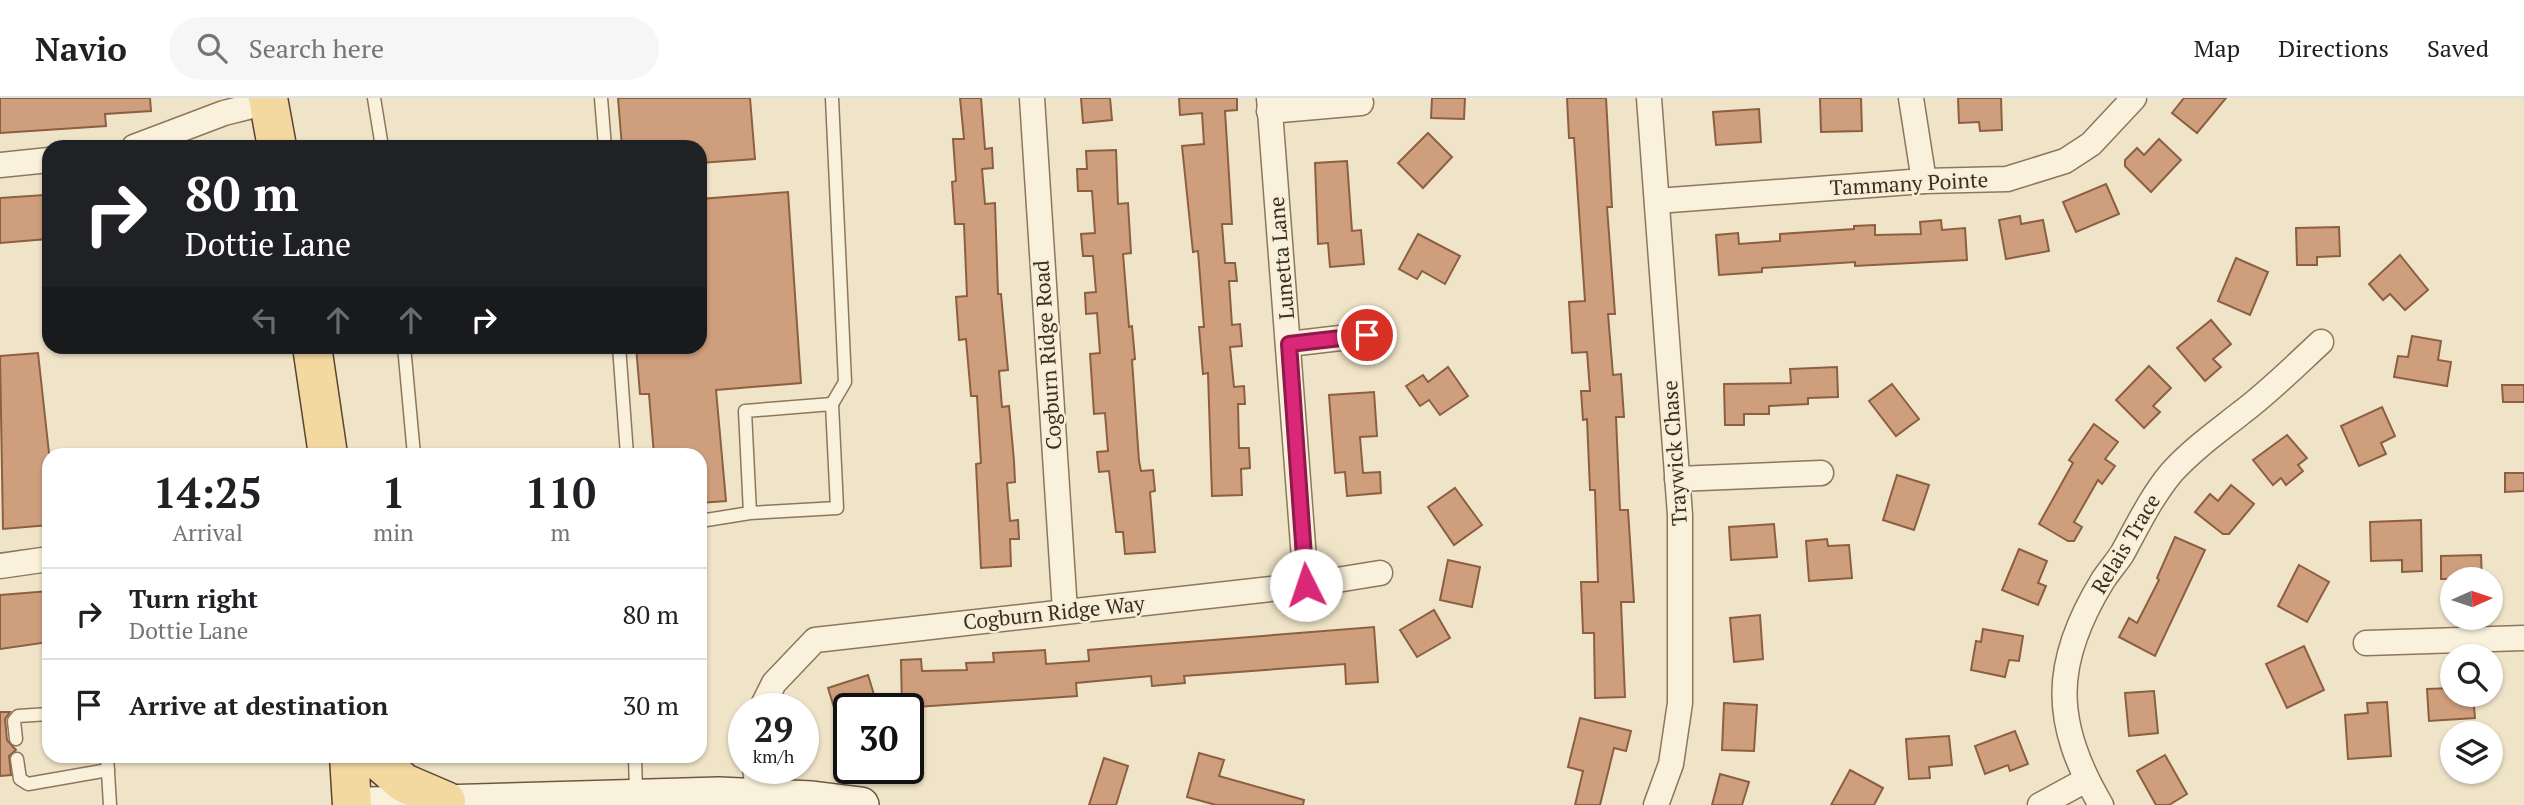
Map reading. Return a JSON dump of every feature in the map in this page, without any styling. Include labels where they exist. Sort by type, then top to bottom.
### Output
[{"type":"main road","points":[[271,100],[276,140]]},
{"type":"main road","points":[[312,354],[313,448]]},
{"type":"main road","points":[[313,354],[327,448]]},
{"type":"main road","points":[[327,763],[329,805]]},
{"type":"main road","points":[[349,763],[352,805]]},
{"type":"main road","points":[[381,763],[404,783],[446,801]]},
{"type":"street","name":"Cogburn Ridge Road","points":[[1032,98],[1065,611]]},
{"type":"street","name":"Traywick Chase","points":[[1650,98],[1677,479],[1681,703],[1671,764],[1656,805]]},
{"type":"street","points":[[1911,98],[1924,181]]},
{"type":"street","name":"Tammany Pointe","points":[[1657,201],[1924,181],[2007,179],[2065,161],[2091,144],[2134,98]]},
{"type":"street","points":[[153,140],[224,113],[271,100]]},
{"type":"street","points":[[1269,105],[1361,103]]},
{"type":"street","name":"Lunetta Lane","points":[[1269,105],[1306,585]]},
{"type":"street","points":[[0,165],[42,161]]},
{"type":"street","points":[[1289,344],[1367,335]]},
{"type":"street","name":"Relais Trace","points":[[2101,805],[2086,780],[2066,726],[2064,696],[2068,665],[2089,607],[2148,506],[2172,472],[2193,450],[2242,412],[2321,342]]},
{"type":"street","points":[[1677,479],[1821,473]]},
{"type":"street","points":[[0,566],[42,560]]},
{"type":"street","name":"Cogburn Ridge Way","points":[[769,693],[774,683],[815,640],[1306,585],[1380,573]]},
{"type":"street","points":[[2366,643],[2524,638]]},
{"type":"street","points":[[2040,805],[2086,780]]},
{"type":"street","points":[[369,805],[446,801],[636,801],[758,790],[861,805]]},
{"type":"lane","points":[[374,98],[381,140]]},
{"type":"lane","points":[[601,98],[604,140]]},
{"type":"lane","points":[[707,521],[750,513],[837,508],[832,404],[845,382],[832,98]]},
{"type":"lane","points":[[405,354],[413,448]]},
{"type":"lane","points":[[620,354],[626,448]]},
{"type":"lane","points":[[750,513],[745,411],[832,404]]},
{"type":"lane","points":[[16,739],[14,721],[18,716],[42,714]]},
{"type":"lane","points":[[17,759],[20,779],[28,784],[108,770]]},
{"type":"lane","points":[[108,763],[110,805]]},
{"type":"lane","points":[[635,763],[636,801]]},
{"type":"building","points":[[0,98],[150,98],[151,111],[105,114],[106,126],[0,133]]},
{"type":"building","points":[[618,98],[750,98],[755,159],[707,162],[707,140],[621,140]]},
{"type":"building","points":[[960,98],[981,98],[985,149],[992,148],[993,168],[982,169],[985,204],[995,203],[998,294],[1001,294],[1008,370],[999,371],[1002,407],[1009,406],[1014,461],[1015,482],[1007,483],[1010,521],[1018,520],[1019,539],[1010,539],[1011,566],[981,568],[976,464],[981,463],[977,396],[971,396],[966,339],[959,340],[956,297],[967,296],[964,224],[955,224],[952,182],[956,181],[953,139],[964,139]]},
{"type":"building","points":[[1081,98],[1110,98],[1112,120],[1083,123]]},
{"type":"building","points":[[1179,98],[1237,98],[1237,110],[1225,111],[1232,224],[1222,224],[1225,263],[1235,263],[1237,281],[1229,281],[1232,325],[1240,324],[1242,346],[1230,347],[1234,387],[1244,386],[1245,404],[1238,404],[1239,448],[1249,448],[1250,468],[1241,469],[1242,495],[1212,496],[1208,373],[1203,374],[1199,327],[1204,327],[1198,251],[1193,252],[1182,146],[1204,144],[1202,113],[1180,115]]},
{"type":"building","points":[[1432,98],[1465,98],[1464,119],[1431,118]]},
{"type":"building","points":[[1567,98],[1606,98],[1612,207],[1607,207],[1615,314],[1608,314],[1613,375],[1621,374],[1624,417],[1616,417],[1620,510],[1628,510],[1634,602],[1621,602],[1625,697],[1595,698],[1594,633],[1583,633],[1581,582],[1598,582],[1595,490],[1590,490],[1587,419],[1583,420],[1581,391],[1590,391],[1587,352],[1572,353],[1569,302],[1585,301],[1574,138],[1569,138]]},
{"type":"building","points":[[1820,98],[1861,98],[1862,131],[1821,132]]},
{"type":"building","points":[[1958,98],[2001,98],[2002,130],[1980,131],[1979,122],[1959,123]]},
{"type":"building","points":[[2184,98],[2226,98],[2197,133],[2172,113]]},
{"type":"building","points":[[1759,109],[1761,142],[1716,145],[1713,112]]},
{"type":"building","points":[[1428,133],[1452,157],[1423,188],[1398,163]]},
{"type":"building","points":[[2159,139],[2181,160],[2151,192],[2125,166],[2125,160],[2137,148],[2144,155]]},
{"type":"building","points":[[1116,150],[1118,204],[1128,203],[1131,253],[1123,254],[1129,327],[1132,326],[1135,359],[1132,360],[1139,461],[1141,471],[1153,470],[1155,491],[1150,492],[1155,552],[1125,554],[1123,532],[1116,532],[1109,471],[1099,472],[1097,452],[1108,451],[1105,413],[1094,414],[1090,354],[1100,353],[1097,313],[1086,314],[1085,293],[1096,292],[1093,256],[1083,256],[1081,234],[1095,233],[1092,191],[1078,191],[1077,169],[1087,169],[1086,151]]},
{"type":"building","points":[[1347,161],[1352,231],[1361,230],[1364,264],[1330,267],[1328,243],[1318,244],[1315,163]]},
{"type":"building","points":[[2106,184],[2119,214],[2076,232],[2063,202]]},
{"type":"building","points":[[788,192],[801,383],[716,390],[726,501],[707,502],[707,448],[653,448],[649,394],[640,394],[637,354],[707,354],[707,198]]},
{"type":"building","points":[[42,195],[42,239],[0,243],[0,198]]},
{"type":"building","points":[[2020,216],[2021,224],[2043,220],[2049,251],[2006,259],[1999,220]]},
{"type":"building","points":[[1941,220],[1942,230],[1965,228],[1967,260],[1855,266],[1855,262],[1762,268],[1762,272],[1719,275],[1716,235],[1738,233],[1739,244],[1780,241],[1780,234],[1875,225],[1875,235],[1921,234],[1920,222]]},
{"type":"building","points":[[2339,227],[2340,256],[2317,257],[2317,265],[2297,265],[2296,228]]},
{"type":"building","points":[[1418,234],[1460,256],[1445,284],[1422,271],[1417,279],[1399,269]]},
{"type":"building","points":[[2400,255],[2428,290],[2405,310],[2390,294],[2383,300],[2369,284]]},
{"type":"building","points":[[2236,258],[2268,272],[2250,315],[2218,301]]},
{"type":"building","points":[[2211,320],[2231,344],[2213,359],[2221,367],[2205,381],[2177,348]]},
{"type":"building","points":[[2412,336],[2441,341],[2438,360],[2451,362],[2447,386],[2394,377],[2398,356],[2408,357]]},
{"type":"building","points":[[38,353],[48,448],[42,448],[42,526],[3,529],[0,356]]},
{"type":"building","points":[[2149,366],[2171,388],[2153,406],[2160,412],[2144,428],[2116,400]]},
{"type":"building","points":[[1448,367],[1468,396],[1440,415],[1429,400],[1420,406],[1406,386],[1423,375],[1428,382]]},
{"type":"building","points":[[1837,367],[1838,397],[1808,398],[1808,404],[1769,406],[1769,414],[1744,414],[1744,425],[1725,425],[1724,384],[1791,383],[1790,369]]},
{"type":"building","points":[[1892,384],[1919,419],[1896,436],[1869,401]]},
{"type":"building","points":[[2502,385],[2524,385],[2524,402],[2503,402]]},
{"type":"building","points":[[1374,392],[1377,436],[1360,437],[1363,473],[1380,472],[1381,493],[1347,496],[1345,472],[1335,473],[1329,395]]},
{"type":"building","points":[[2382,407],[2395,436],[2381,443],[2386,454],[2359,466],[2341,426]]},
{"type":"building","points":[[2094,424],[2118,442],[2105,459],[2115,466],[2102,484],[2098,480],[2074,522],[2082,527],[2074,541],[2068,541],[2039,524],[2073,463],[2069,460]]},
{"type":"building","points":[[2287,435],[2307,458],[2298,465],[2303,471],[2286,485],[2281,478],[2273,485],[2253,460]]},
{"type":"building","points":[[2505,473],[2524,473],[2524,491],[2505,492]]},
{"type":"building","points":[[1897,475],[1929,485],[1914,530],[1883,520]]},
{"type":"building","points":[[2231,485],[2254,504],[2229,534],[2223,534],[2195,512],[2210,494],[2218,501]]},
{"type":"building","points":[[1455,488],[1482,525],[1454,545],[1428,507]]},
{"type":"building","points":[[2421,520],[2422,571],[2402,572],[2402,560],[2371,561],[2370,522]]},
{"type":"building","points":[[1774,524],[1777,557],[1731,560],[1729,527]]},
{"type":"building","points":[[2175,537],[2205,550],[2155,656],[2119,637],[2129,618],[2137,623],[2159,580],[2157,578]]},
{"type":"building","points":[[1827,539],[1828,546],[1849,545],[1852,578],[1809,581],[1806,541]]},
{"type":"building","points":[[2019,549],[2047,561],[2038,583],[2046,586],[2038,605],[2002,590]]},
{"type":"building","points":[[2481,555],[2482,567],[2441,567],[2441,556]]},
{"type":"building","points":[[1448,560],[1480,567],[1472,607],[1440,600]]},
{"type":"building","points":[[2299,565],[2329,582],[2307,622],[2278,606]]},
{"type":"building","points":[[42,592],[42,643],[0,649],[0,595]]},
{"type":"building","points":[[1434,610],[1450,638],[1417,657],[1400,630]]},
{"type":"building","points":[[1760,615],[1763,659],[1734,662],[1730,618]]},
{"type":"building","points":[[1374,627],[1378,682],[1346,684],[1345,664],[1184,676],[1185,683],[1152,686],[1151,676],[1076,683],[1077,696],[924,706],[924,693],[902,693],[901,660],[921,659],[922,671],[967,670],[966,663],[994,662],[993,653],[1045,650],[1046,664],[1089,661],[1088,650]]},
{"type":"building","points":[[1983,629],[2023,636],[2019,661],[2009,660],[2005,677],[1971,670],[1976,641],[1981,642]]},
{"type":"building","points":[[2304,646],[2324,690],[2287,708],[2266,664]]},
{"type":"building","points":[[868,675],[874,693],[833,693],[833,704],[828,688]]},
{"type":"building","points":[[2440,688],[2440,707],[2474,707],[2475,718],[2429,721],[2427,689]]},
{"type":"building","points":[[2154,691],[2158,733],[2129,736],[2125,693]]},
{"type":"building","points":[[2387,702],[2391,756],[2348,759],[2345,715],[2368,713],[2367,703]]},
{"type":"building","points":[[1724,703],[1757,705],[1754,751],[1722,750]]},
{"type":"building","points":[[0,712],[10,712],[5,719],[7,740],[16,750],[9,756],[11,775],[0,776]]},
{"type":"building","points":[[1580,718],[1631,731],[1626,751],[1614,748],[1600,805],[1575,805],[1583,771],[1568,767]]},
{"type":"building","points":[[2015,731],[2028,764],[2010,771],[2008,765],[1985,774],[1975,746]]},
{"type":"building","points":[[1949,736],[1952,765],[1929,767],[1930,778],[1909,779],[1906,739]]},
{"type":"building","points":[[1199,753],[1224,760],[1219,776],[1304,800],[1303,805],[1216,805],[1187,797]]},
{"type":"building","points":[[2165,755],[2187,794],[2169,805],[2156,805],[2137,771]]},
{"type":"building","points":[[1104,758],[1128,766],[1116,805],[1089,805]]},
{"type":"building","points":[[1850,770],[1883,788],[1874,805],[1831,805]]},
{"type":"building","points":[[1720,774],[1749,782],[1742,805],[1712,805]]},
{"type":"route","points":[[1306,585],[1289,344],[1367,335]]}]
